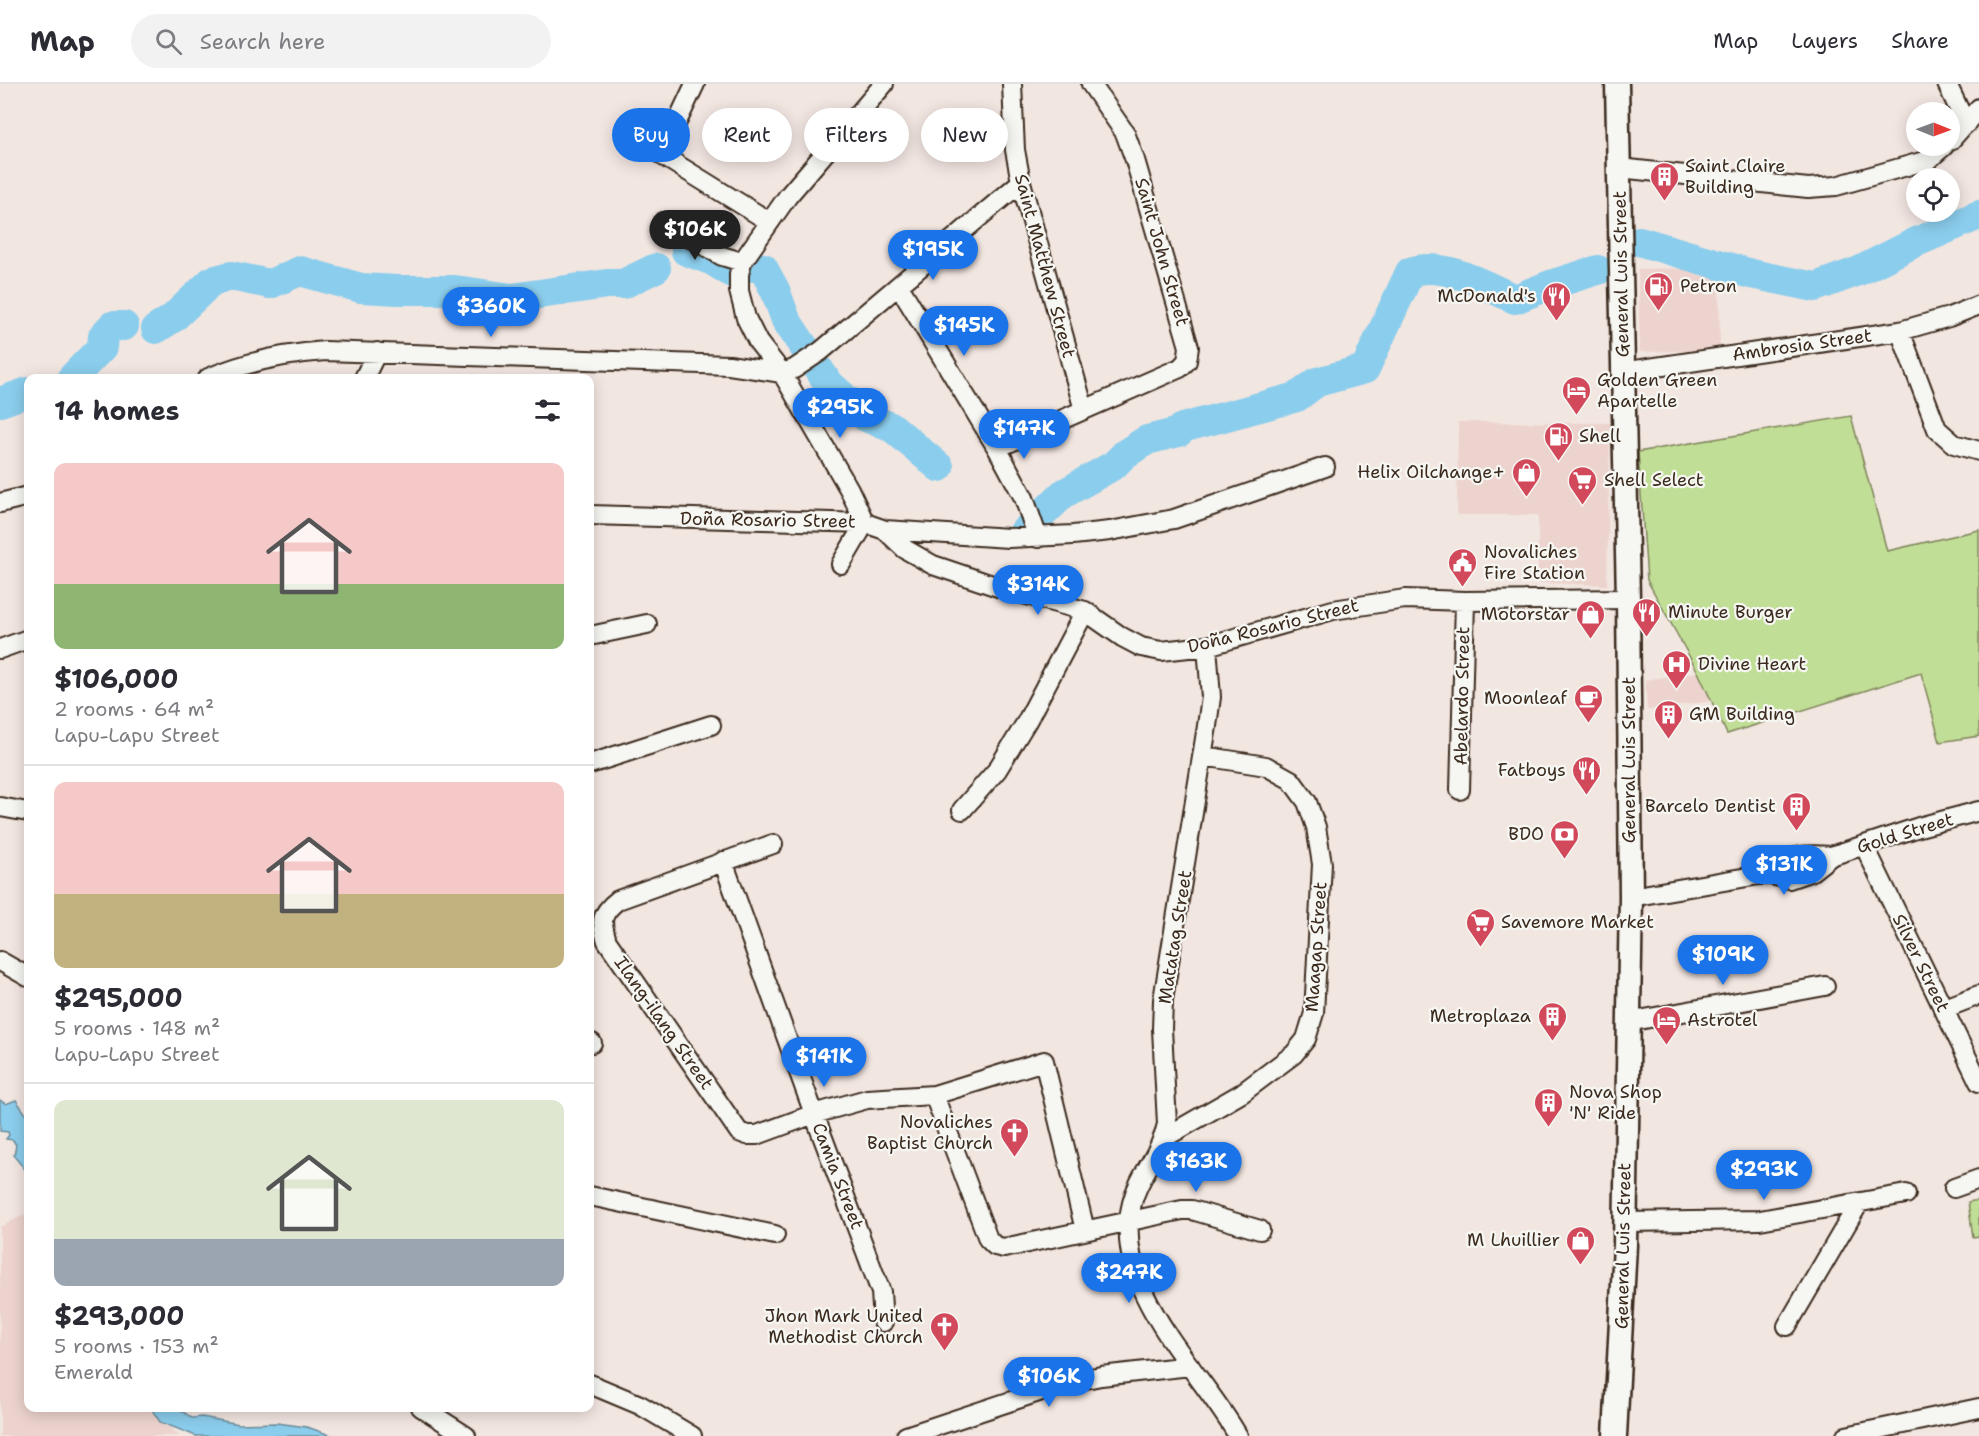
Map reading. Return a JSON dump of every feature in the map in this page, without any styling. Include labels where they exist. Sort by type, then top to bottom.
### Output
[{"type":"main road","name":"General Luis Street","points":[[1610,1435],[1621,1342],[1631,897],[1628,599],[1617,84]]},
{"type":"street","points":[[694,84],[666,148],[770,222]]},
{"type":"street","points":[[841,564],[865,523],[849,489],[782,373],[758,342],[746,318],[739,291],[739,274],[742,262],[770,222],[806,175],[884,84]]},
{"type":"street","name":"Saint Matthew Street","points":[[1012,84],[1015,150],[1021,182],[1084,410]]},
{"type":"street","name":"Saint John Street","points":[[1084,410],[1180,368],[1187,361],[1189,347],[1136,159],[1125,133],[1091,84]]},
{"type":"street","points":[[1947,84],[1966,124]]},
{"type":"street","points":[[1960,130],[1979,108]]},
{"type":"street","points":[[1619,168],[1808,188],[1836,186],[1928,160],[1933,156]]},
{"type":"street","points":[[219,374],[249,363],[298,353],[325,351],[729,365],[782,373],[794,369],[815,355],[1021,182]]},
{"type":"street","points":[[663,222],[722,256],[742,262]]},
{"type":"street","points":[[899,285],[997,448],[1027,504],[1038,538]]},
{"type":"street","name":"Ambrosia Street","points":[[1622,372],[1900,331],[1949,317],[1979,305]]},
{"type":"street","points":[[1900,331],[1936,429],[1954,444],[1979,452]]},
{"type":"street","points":[[366,374],[377,352]]},
{"type":"street","points":[[997,448],[1084,410]]},
{"type":"street","points":[[885,530],[981,538],[1038,538],[1110,531],[1174,519],[1325,467]]},
{"type":"street","points":[[0,503],[24,497]]},
{"type":"street","name":"Doña Rosario Street","points":[[594,515],[865,523],[885,530],[905,549],[933,565],[1001,588],[1085,611],[1122,637],[1141,647],[1161,651],[1207,646],[1365,603],[1405,599],[1465,601],[1628,599]]},
{"type":"street","name":"Abelardo Street","points":[[1460,790],[1465,601]]},
{"type":"street","points":[[962,810],[997,770],[1027,721],[1085,611]]},
{"type":"street","points":[[594,635],[647,624]]},
{"type":"street","points":[[0,649],[24,640]]},
{"type":"street","name":"Matatag Street","points":[[1207,646],[1211,697],[1163,1000],[1162,1029],[1167,1124],[1164,1138],[1141,1179],[1132,1201],[1128,1221],[1131,1261],[1151,1308],[1238,1436]]},
{"type":"street","points":[[594,763],[711,725]]},
{"type":"street","name":"Maagap Street","points":[[1164,1138],[1242,1093],[1294,1054],[1306,1039],[1314,1013],[1322,864],[1316,827],[1307,802],[1291,780],[1266,766],[1203,756]]},
{"type":"street","points":[[0,807],[24,811]]},
{"type":"street","name":"Gold Street","points":[[1631,897],[1765,874],[1790,879],[1812,871],[1831,856],[1864,844],[1979,811]]},
{"type":"street","name":"Ilang-ilang Street","points":[[773,844],[618,900],[606,909],[602,924],[608,941],[740,1132],[757,1135],[814,1114]]},
{"type":"street","name":"Silver Street","points":[[1864,844],[1979,1082]]},
{"type":"street","name":"Camia Street","points":[[723,861],[881,1292],[883,1322]]},
{"type":"street","points":[[0,961],[24,975]]},
{"type":"street","points":[[1628,1022],[1825,986]]},
{"type":"street","points":[[1943,1009],[1979,995]]},
{"type":"street","points":[[814,1114],[882,1097],[934,1095],[1044,1061],[1084,1230]]},
{"type":"street","points":[[934,1095],[988,1239],[995,1246],[1004,1248],[1175,1210],[1192,1210],[1260,1230]]},
{"type":"street","points":[[1954,1188],[1979,1179]]},
{"type":"street","points":[[1625,1222],[1760,1220],[1905,1194]]},
{"type":"street","points":[[594,1197],[775,1235]]},
{"type":"street","points":[[1787,1326],[1859,1203]]},
{"type":"street","points":[[906,1436],[1066,1383],[1101,1376],[1190,1366]]},
{"type":"street","points":[[594,1386],[640,1405],[692,1436]]},
{"type":"street","points":[[1846,1436],[1979,1408]]},
{"type":"street","points":[[429,1412],[466,1436]]},
{"type":"shaded area","points":[[1719,268],[1720,350],[1640,352],[1638,269]]},
{"type":"shaded area","points":[[1458,422],[1610,423],[1607,585],[1538,583],[1538,515],[1457,515]]},
{"type":"shaded area","name":"Divine Heart","points":[[1698,672],[1712,701],[1647,710],[1645,680]]},
{"type":"shaded area","points":[[24,1215],[24,1412],[152,1412],[179,1436],[0,1436],[0,1227]]},
{"type":"green space","points":[[1851,416],[1887,551],[1979,530],[1979,736],[1940,742],[1921,673],[1727,734],[1698,672],[1647,580],[1638,452]]},
{"type":"green space","points":[[1979,1200],[1979,1236],[1973,1237],[1968,1202]]},
{"type":"water","points":[[0,1100],[6,1104],[16,1100],[24,1111],[24,1168],[14,1156],[16,1145],[13,1140],[6,1139],[8,1132],[0,1131]]},
{"type":"water","points":[[153,1412],[184,1412],[192,1418],[202,1417],[239,1424],[277,1423],[307,1427],[333,1436],[196,1436],[160,1422]]},
{"type":"waterway","points":[[1639,241],[1751,274],[1815,287],[1859,271],[1914,243],[1979,215]]},
{"type":"waterway","points":[[686,251],[713,261],[732,273]]},
{"type":"waterway","points":[[747,266],[763,268],[775,290],[786,320],[828,383],[866,417],[893,428],[939,467]]},
{"type":"waterway","points":[[156,329],[173,318],[212,281],[231,276],[270,284],[300,271],[361,288],[455,290],[512,298],[607,284],[623,284],[656,268]]},
{"type":"waterway","points":[[1024,532],[1063,494],[1114,465],[1125,454],[1147,440],[1179,432],[1182,428],[1297,397],[1317,382],[1365,369],[1410,272],[1423,269],[1450,272],[1515,299],[1598,270]]},
{"type":"waterway","points":[[76,374],[102,347],[103,336],[112,326],[124,326]]},
{"type":"waterway","points":[[0,402],[24,393]]},
{"type":"place","name":"Saint Claire Building","points":[[1664,202]]},
{"type":"place","name":"Petron","points":[[1659,312]]},
{"type":"place","name":"McDonald's","points":[[1557,322]]},
{"type":"place","name":"Golden Green Apartelle","points":[[1576,416]]},
{"type":"place","name":"Shell","points":[[1558,462]]},
{"type":"place","name":"Helix Oilchange+","points":[[1526,498]]},
{"type":"place","name":"Shell Select","points":[[1583,506]]},
{"type":"place","name":"Novaliches Fire Station","points":[[1463,588]]},
{"type":"place","name":"Minute Burger","points":[[1647,638]]},
{"type":"place","name":"Motorstar","points":[[1591,640]]},
{"type":"place","name":"Divine Heart","points":[[1677,690]]},
{"type":"place","name":"Moonleaf","points":[[1588,724]]},
{"type":"place","name":"GM Building","points":[[1668,740]]},
{"type":"place","name":"Fatboys","points":[[1587,796]]},
{"type":"place","name":"Barcelo Dentist","points":[[1797,832]]},
{"type":"place","name":"BDO","points":[[1565,860]]},
{"type":"place","name":"Savemore Market","points":[[1480,948]]},
{"type":"place","name":"Metroplaza","points":[[1552,1042]]},
{"type":"place","name":"Astrotel","points":[[1666,1046]]},
{"type":"place","name":"Nova Shop 'N' Ride","points":[[1548,1128]]},
{"type":"place","name":"Novaliches Baptist Church","points":[[1014,1158]]},
{"type":"place","name":"M Lhuillier","points":[[1581,1266]]},
{"type":"place","name":"Jhon Mark United Methodist Church","points":[[944,1352]]}]
